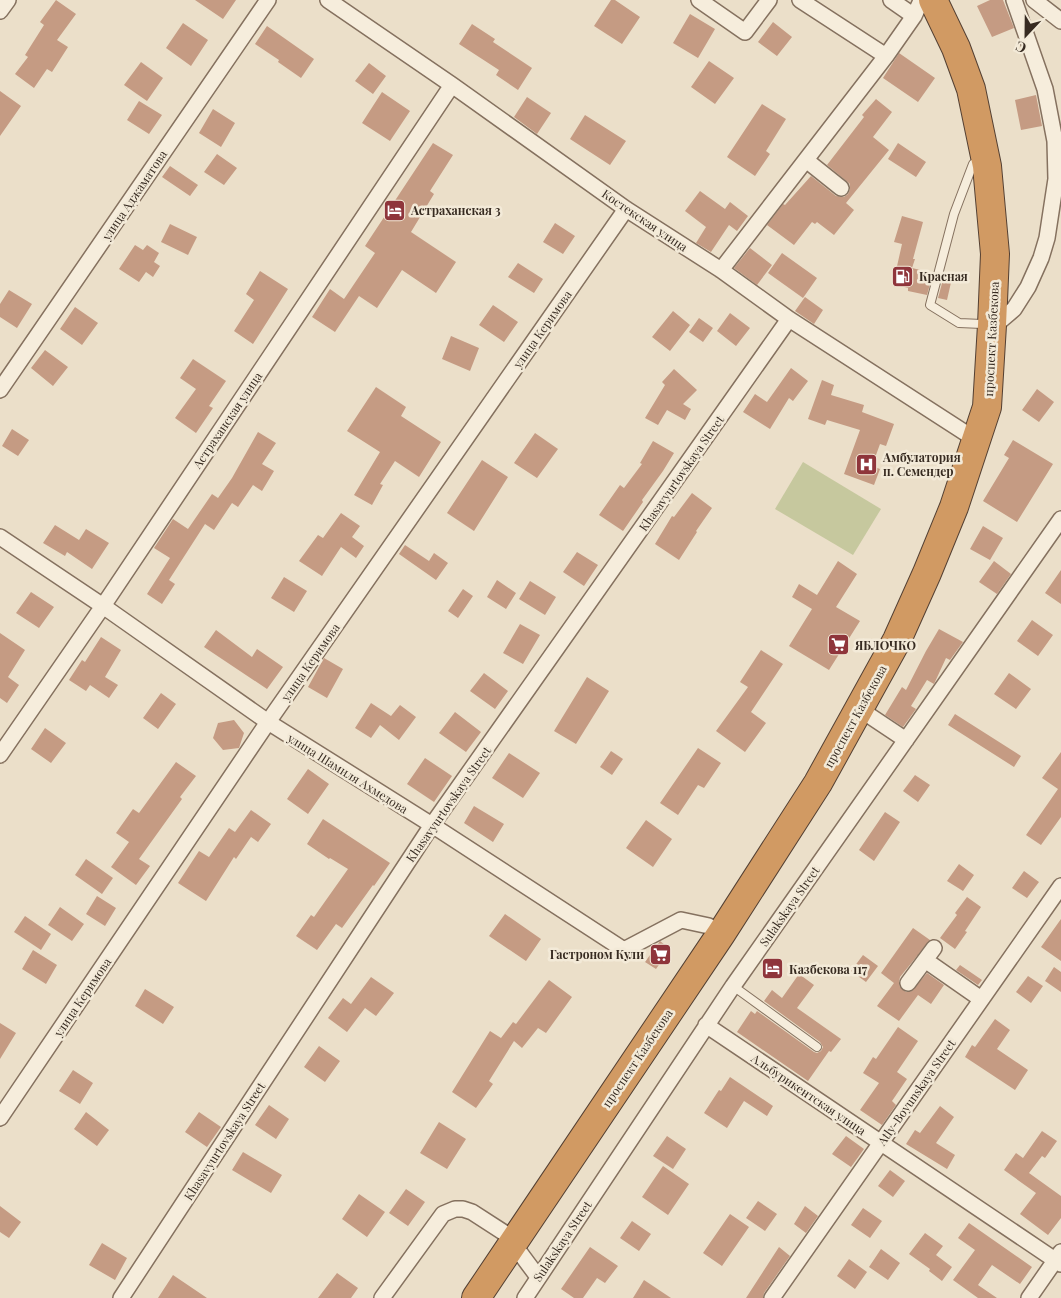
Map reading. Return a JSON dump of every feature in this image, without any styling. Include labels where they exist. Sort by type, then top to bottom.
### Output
[{"type":"highway","name":"проспект Казбекова","points":[[464,1298],[510,1239],[721,934],[807,800],[896,640],[927,573],[954,507],[987,407],[987,325],[973,164],[957,89],[942,50],[921,5]]},
{"type":"highway","name":"проспект Казбекова","points":[[476,1298],[605,1079],[709,926],[804,777],[885,636],[917,569],[967,434],[975,404],[995,254],[987,166],[970,88],[956,48],[921,5]]},
{"type":"street","points":[[0,11],[8,0]]},
{"type":"street","name":"улица Аджаматова","points":[[0,390],[268,0]]},
{"type":"street","name":"Костекская улица","points":[[328,0],[452,85],[626,209],[721,270],[789,319],[967,434]]},
{"type":"street","points":[[699,0],[745,32],[768,0]]},
{"type":"street","points":[[800,0],[886,56]]},
{"type":"street","points":[[721,270],[886,56],[921,5],[891,0]]},
{"type":"street","points":[[987,325],[1014,309],[1028,287],[1041,258],[1047,238],[1058,181],[1055,141],[1045,90],[1014,0]]},
{"type":"street","points":[[1034,0],[1061,21]]},
{"type":"street","name":"Астраханская улица","points":[[0,755],[452,85]]},
{"type":"street","points":[[806,160],[841,188]]},
{"type":"street","name":"улица Керимова","points":[[0,1118],[268,722],[626,209]]},
{"type":"street","name":"Khasavyurtovskaya Street","points":[[121,1298],[432,825],[789,319]]},
{"type":"street","name":"Sulakskaya Street","points":[[524,1298],[732,986],[1061,519]]},
{"type":"street","name":"улица Шамиля Ахмедова","points":[[0,537],[268,722],[432,825],[624,950],[681,920],[709,926]]},
{"type":"street","points":[[868,714],[906,740]]},
{"type":"street","name":"Atly-Boyunskaya Street","points":[[772,1298],[1061,886]]},
{"type":"street","points":[[908,983],[930,954],[981,1000]]},
{"type":"street","name":"Альбурикентская улица","points":[[706,1025],[880,1142],[1059,1258]]},
{"type":"street","points":[[382,1298],[439,1220],[449,1211],[463,1209],[472,1212],[510,1239],[538,1277]]},
{"type":"street","points":[[1029,1298],[1059,1258]]},
{"type":"lane","points":[[973,164],[954,214],[930,305],[959,323],[987,325]]},
{"type":"lane","points":[[732,986],[817,1047]]},
{"type":"green space","points":[[803,462],[881,509],[853,555],[775,509]]},
{"type":"building","points":[[56,0],[76,14],[57,40],[68,47],[52,72],[47,69],[34,88],[15,74],[28,57],[25,55],[44,25],[40,22]]},
{"type":"building","points":[[195,0],[236,0],[223,19]]},
{"type":"building","points":[[611,0],[615,0],[640,17],[622,44],[594,26]]},
{"type":"building","points":[[990,0],[1003,0],[1014,28],[992,37],[977,6]]},
{"type":"building","points":[[690,14],[715,29],[698,58],[673,43]]},
{"type":"building","points":[[773,22],[792,37],[777,56],[758,42]]},
{"type":"building","points":[[183,23],[208,40],[191,66],[166,48]]},
{"type":"building","points":[[472,24],[495,39],[493,42],[532,68],[518,90],[496,75],[499,70],[459,44]]},
{"type":"building","points":[[267,26],[314,59],[301,78],[255,44]]},
{"type":"building","points":[[899,53],[935,78],[918,102],[883,78]]},
{"type":"building","points":[[709,61],[734,78],[715,104],[691,87]]},
{"type":"building","points":[[141,62],[163,78],[147,101],[124,85]]},
{"type":"building","points":[[369,63],[386,76],[373,94],[355,81]]},
{"type":"building","points":[[0,91],[21,106],[0,136]]},
{"type":"building","points":[[382,92],[410,111],[390,141],[362,123]]},
{"type":"building","points":[[1036,95],[1042,126],[1021,130],[1015,100]]},
{"type":"building","points":[[527,97],[551,113],[537,134],[514,117]]},
{"type":"building","points":[[876,99],[892,112],[873,137],[889,150],[846,203],[854,210],[834,235],[817,222],[815,224],[812,222],[794,245],[767,225],[783,204],[785,205],[811,176],[836,196],[844,197],[848,194],[850,184],[827,165],[864,117],[862,115]]},
{"type":"building","points":[[139,101],[162,115],[149,134],[127,120]]},
{"type":"building","points":[[762,104],[786,119],[766,151],[770,154],[755,176],[727,157]]},
{"type":"building","points":[[213,109],[235,123],[221,147],[199,133]]},
{"type":"building","points":[[585,115],[626,141],[610,165],[570,139]]},
{"type":"building","points":[[433,143],[453,155],[430,191],[434,194],[411,232],[456,262],[436,293],[402,270],[377,308],[359,296],[335,332],[312,317],[330,289],[344,299],[375,253],[365,246]]},
{"type":"building","points":[[898,143],[926,162],[916,177],[888,159]]},
{"type":"building","points":[[217,154],[237,168],[224,185],[204,172]]},
{"type":"building","points":[[170,166],[198,185],[190,196],[162,177]]},
{"type":"building","points":[[700,191],[725,209],[730,202],[748,216],[737,231],[729,225],[711,252],[696,243],[706,227],[685,211]]},
{"type":"building","points":[[902,216],[923,222],[912,268],[933,273],[927,295],[908,291],[908,288],[893,284],[902,244],[894,242]]},
{"type":"building","points":[[555,223],[575,236],[563,254],[543,242]]},
{"type":"building","points":[[170,224],[197,237],[188,255],[161,242]]},
{"type":"building","points":[[135,245],[143,250],[147,245],[159,253],[154,262],[160,266],[153,277],[146,272],[139,282],[119,269]]},
{"type":"building","points":[[750,248],[772,265],[757,285],[734,268]]},
{"type":"building","points":[[782,253],[817,278],[803,298],[768,273]]},
{"type":"building","points":[[518,263],[543,279],[534,293],[508,277]]},
{"type":"building","points":[[260,271],[288,289],[253,344],[234,331],[254,300],[246,294]]},
{"type":"building","points":[[944,276],[952,278],[947,300],[938,298]]},
{"type":"building","points":[[9,290],[32,304],[17,328],[0,317],[0,304]]},
{"type":"building","points":[[805,297],[823,310],[814,324],[795,311]]},
{"type":"building","points":[[493,305],[518,322],[504,342],[479,325]]},
{"type":"building","points":[[75,307],[98,323],[82,345],[60,329]]},
{"type":"building","points":[[673,311],[690,325],[670,351],[652,337]]},
{"type":"building","points":[[730,313],[750,328],[736,346],[717,331]]},
{"type":"building","points":[[699,318],[713,328],[703,342],[689,332]]},
{"type":"building","points":[[451,336],[479,348],[470,371],[442,359]]},
{"type":"building","points":[[45,350],[68,367],[53,386],[31,368]]},
{"type":"building","points":[[193,359],[226,381],[209,406],[213,408],[196,433],[175,418],[196,389],[180,378]]},
{"type":"building","points":[[791,368],[808,381],[793,401],[789,398],[770,429],[743,412],[755,394],[767,402]]},
{"type":"building","points":[[674,369],[697,390],[683,404],[691,409],[685,420],[667,410],[658,425],[645,418],[665,385],[662,382]]},
{"type":"building","points":[[822,380],[834,385],[831,395],[864,405],[862,412],[894,424],[886,446],[880,444],[872,466],[880,469],[874,485],[844,474],[860,430],[827,420],[825,425],[808,419]]},
{"type":"building","points":[[376,387],[406,407],[401,416],[441,442],[419,477],[395,461],[380,484],[383,485],[372,505],[354,495],[380,452],[347,431]]},
{"type":"building","points":[[1037,389],[1054,402],[1039,422],[1022,410]]},
{"type":"building","points":[[12,429],[29,440],[18,456],[2,446]]},
{"type":"building","points":[[258,432],[276,443],[262,464],[274,471],[262,491],[253,485],[238,507],[232,503],[214,530],[205,524],[169,580],[175,584],[162,604],[147,594],[170,558],[154,548],[173,519],[188,529],[212,494],[218,498],[232,478]]},
{"type":"building","points":[[535,433],[558,449],[537,478],[514,463]]},
{"type":"building","points":[[1013,440],[1053,464],[1017,522],[983,501],[1009,458],[1004,455]]},
{"type":"building","points":[[653,441],[674,453],[623,531],[599,515],[620,485],[624,488],[642,464],[640,463]]},
{"type":"building","points":[[482,460],[508,477],[474,531],[447,513]]},
{"type":"building","points":[[692,493],[712,508],[679,560],[655,544],[672,516],[674,517]]},
{"type":"building","points":[[341,513],[360,526],[352,537],[364,546],[356,558],[341,547],[322,576],[299,561],[318,535],[323,538]]},
{"type":"building","points":[[55,525],[79,540],[86,529],[109,543],[92,569],[67,552],[65,556],[43,543]]},
{"type":"building","points":[[983,526],[1003,538],[990,560],[970,549]]},
{"type":"building","points":[[405,545],[429,561],[434,553],[448,563],[436,580],[399,554]]},
{"type":"building","points":[[577,552],[598,565],[584,586],[563,572]]},
{"type":"building","points":[[838,561],[857,574],[836,607],[860,621],[829,670],[789,646],[812,609],[792,597],[799,584],[817,595]]},
{"type":"building","points":[[994,561],[1011,574],[997,594],[979,582]]},
{"type":"building","points":[[1061,570],[1061,604],[1045,593]]},
{"type":"building","points":[[284,577],[307,591],[294,612],[271,598]]},
{"type":"building","points":[[497,580],[516,593],[506,609],[487,597]]},
{"type":"building","points":[[530,581],[556,597],[545,615],[519,599]]},
{"type":"building","points":[[463,589],[473,596],[458,618],[448,611]]},
{"type":"building","points":[[31,592],[54,607],[39,628],[16,613]]},
{"type":"building","points":[[1032,620],[1053,635],[1038,656],[1017,641]]},
{"type":"building","points":[[520,624],[540,635],[523,664],[503,653]]},
{"type":"building","points":[[939,629],[963,642],[950,660],[946,658],[934,684],[927,680],[911,706],[916,709],[903,727],[885,715],[902,687],[906,690]]},
{"type":"building","points":[[216,630],[252,657],[257,649],[283,667],[267,689],[204,647]]},
{"type":"building","points":[[0,633],[25,650],[8,677],[19,685],[7,703],[0,698]]},
{"type":"building","points":[[101,637],[121,650],[105,677],[118,685],[109,698],[90,685],[86,691],[69,680],[82,660],[85,662]]},
{"type":"building","points":[[761,650],[783,664],[751,712],[766,723],[745,752],[716,731],[748,687],[740,682]]},
{"type":"building","points":[[324,658],[343,669],[327,698],[308,687]]},
{"type":"building","points":[[484,673],[508,691],[495,709],[470,691]]},
{"type":"building","points":[[1009,673],[1031,689],[1016,709],[994,694]]},
{"type":"building","points":[[587,677],[609,691],[576,744],[554,731]]},
{"type":"building","points":[[161,693],[176,704],[158,729],[143,718]]},
{"type":"building","points":[[371,703],[391,716],[400,705],[416,717],[399,740],[380,725],[371,738],[355,728]]},
{"type":"building","points":[[455,712],[481,732],[466,752],[439,733]]},
{"type":"building","points":[[955,714],[1021,756],[1014,767],[948,725]]},
{"type":"building","points":[[234,720],[244,733],[239,748],[223,750],[213,738],[218,723]]},
{"type":"building","points":[[45,728],[66,743],[51,763],[31,749]]},
{"type":"building","points":[[698,748],[721,763],[704,788],[698,785],[678,815],[660,803]]},
{"type":"building","points":[[611,751],[623,759],[612,775],[600,767]]},
{"type":"building","points":[[1061,752],[1061,817],[1041,845],[1026,835],[1058,789],[1042,778]]},
{"type":"building","points":[[509,753],[540,773],[523,798],[492,778]]},
{"type":"building","points":[[425,758],[452,776],[434,802],[407,784]]},
{"type":"building","points":[[176,762],[196,776],[139,859],[150,866],[136,885],[111,867],[129,842],[116,833],[133,809],[139,813]]},
{"type":"building","points":[[308,769],[329,784],[308,814],[287,799]]},
{"type":"building","points":[[915,775],[930,785],[918,802],[903,791]]},
{"type":"building","points":[[474,806],[504,824],[493,842],[464,823]]},
{"type":"building","points":[[251,810],[271,824],[258,842],[251,837],[236,859],[234,857],[206,901],[178,883],[199,851],[209,857],[229,828],[235,832]]},
{"type":"building","points":[[885,812],[900,822],[874,861],[859,850]]},
{"type":"building","points":[[323,819],[390,863],[342,928],[336,924],[317,950],[296,936],[311,915],[314,917],[348,869],[307,844]]},
{"type":"building","points":[[646,820],[672,839],[653,867],[626,848]]},
{"type":"building","points":[[86,859],[113,878],[102,894],[75,875]]},
{"type":"building","points":[[959,864],[974,875],[963,891],[947,881]]},
{"type":"building","points":[[1024,871],[1039,882],[1027,898],[1012,888]]},
{"type":"building","points":[[97,896],[116,908],[105,926],[86,914]]},
{"type":"building","points":[[967,897],[981,907],[955,949],[940,938],[957,915],[955,913]]},
{"type":"building","points":[[60,907],[84,924],[72,941],[48,925]]},
{"type":"building","points":[[505,914],[541,939],[526,961],[489,936]]},
{"type":"building","points":[[25,916],[51,934],[41,950],[14,932]]},
{"type":"building","points":[[1061,919],[1061,961],[1041,947]]},
{"type":"building","points":[[913,928],[930,940],[900,977],[900,987],[906,992],[912,991],[927,973],[944,985],[931,1004],[918,995],[899,1021],[877,1006],[894,983],[881,973]]},
{"type":"building","points":[[660,941],[670,949],[656,969],[645,962]]},
{"type":"building","points":[[33,950],[57,965],[46,984],[22,969]]},
{"type":"building","points":[[863,955],[878,966],[866,982],[851,971]]},
{"type":"building","points":[[960,965],[982,980],[978,985],[956,970]]},
{"type":"building","points":[[1054,967],[1061,972],[1061,992],[1045,981]]},
{"type":"building","points":[[799,974],[814,985],[797,1008],[841,1039],[831,1052],[829,1051],[808,1081],[737,1032],[751,1011],[755,1014],[757,1011],[814,1052],[821,1051],[823,1047],[820,1042],[764,1001],[772,990],[782,998]]},
{"type":"building","points":[[1028,976],[1043,986],[1031,1003],[1016,992]]},
{"type":"building","points":[[371,977],[394,993],[376,1016],[365,1008],[347,1032],[328,1018],[343,998],[351,1004]]},
{"type":"building","points":[[549,980],[572,997],[546,1033],[538,1028],[522,1048],[514,1041],[489,1081],[493,1084],[476,1108],[452,1092],[490,1031],[501,1038],[513,1022],[516,1024]]},
{"type":"building","points":[[145,989],[174,1007],[163,1024],[135,1006]]},
{"type":"building","points":[[995,1019],[1010,1030],[997,1049],[1028,1070],[1015,1090],[965,1057],[972,1045],[975,1047]]},
{"type":"building","points":[[0,1023],[16,1033],[0,1059]]},
{"type":"building","points":[[898,1027],[918,1041],[897,1072],[907,1079],[892,1101],[896,1105],[882,1125],[860,1110],[879,1083],[863,1073],[873,1057],[876,1059]]},
{"type":"building","points":[[319,1046],[340,1061],[325,1082],[304,1067]]},
{"type":"building","points":[[73,1070],[93,1083],[80,1104],[59,1091]]},
{"type":"building","points":[[730,1077],[773,1106],[767,1116],[744,1101],[727,1128],[704,1113]]},
{"type":"building","points":[[269,1105],[289,1119],[276,1139],[255,1125]]},
{"type":"building","points":[[940,1106],[954,1117],[936,1143],[955,1155],[947,1169],[906,1144],[915,1130],[920,1133]]},
{"type":"building","points":[[86,1112],[109,1130],[97,1146],[74,1129]]},
{"type":"building","points":[[199,1112],[221,1127],[207,1147],[185,1132]]},
{"type":"building","points":[[439,1122],[466,1139],[447,1169],[420,1153]]},
{"type":"building","points":[[1042,1131],[1057,1141],[1045,1158],[1042,1156],[1029,1173],[1061,1196],[1061,1218],[1048,1235],[1020,1214],[1036,1193],[1004,1170],[1016,1153],[1023,1158]]},
{"type":"building","points":[[667,1136],[686,1149],[673,1169],[653,1156]]},
{"type":"building","points":[[846,1136],[864,1149],[851,1167],[832,1154]]},
{"type":"building","points":[[243,1152],[282,1175],[271,1193],[232,1170]]},
{"type":"building","points":[[663,1166],[689,1184],[668,1215],[642,1197]]},
{"type":"building","points":[[890,1170],[905,1181],[893,1197],[878,1186]]},
{"type":"building","points":[[406,1189],[425,1202],[408,1226],[389,1213]]},
{"type":"building","points":[[359,1194],[385,1212],[367,1237],[342,1219]]},
{"type":"building","points":[[758,1201],[777,1214],[765,1231],[746,1218]]},
{"type":"building","points":[[0,1206],[21,1222],[9,1238],[0,1232]]},
{"type":"building","points":[[805,1206],[818,1216],[806,1233],[794,1224]]},
{"type":"building","points":[[863,1208],[882,1221],[870,1238],[851,1225]]},
{"type":"building","points":[[730,1214],[749,1227],[722,1266],[703,1253]]},
{"type":"building","points":[[632,1221],[651,1234],[639,1251],[620,1238]]},
{"type":"building","points":[[969,1223],[1032,1267],[1020,1284],[992,1265],[978,1285],[997,1298],[978,1298],[953,1280],[975,1250],[958,1238]]},
{"type":"building","points":[[925,1233],[943,1246],[936,1255],[952,1267],[942,1281],[929,1271],[930,1269],[909,1254]]},
{"type":"building","points":[[102,1243],[127,1258],[115,1280],[89,1265]]},
{"type":"building","points":[[590,1247],[618,1266],[605,1283],[597,1278],[583,1298],[574,1298],[561,1289]]},
{"type":"building","points":[[779,1247],[790,1256],[764,1293],[763,1298],[746,1298]]},
{"type":"building","points":[[881,1249],[900,1263],[888,1280],[869,1267]]},
{"type":"building","points":[[849,1259],[867,1272],[855,1289],[837,1276]]},
{"type":"building","points":[[337,1273],[358,1288],[351,1298],[318,1298]]},
{"type":"building","points":[[173,1275],[207,1298],[158,1298]]},
{"type":"building","points":[[644,1280],[671,1298],[633,1298]]},
{"type":"place","name":"Астраханская 3","points":[[395,210]]},
{"type":"place","name":"Красная","points":[[903,276]]},
{"type":"place","name":"Амбулатория п. Семендер","points":[[867,464]]},
{"type":"place","name":"ЯБЛОЧКО","points":[[839,645]]},
{"type":"place","name":"Гастроном Кули","points":[[660,954]]},
{"type":"place","name":"Казбекова 117","points":[[773,969]]}]
